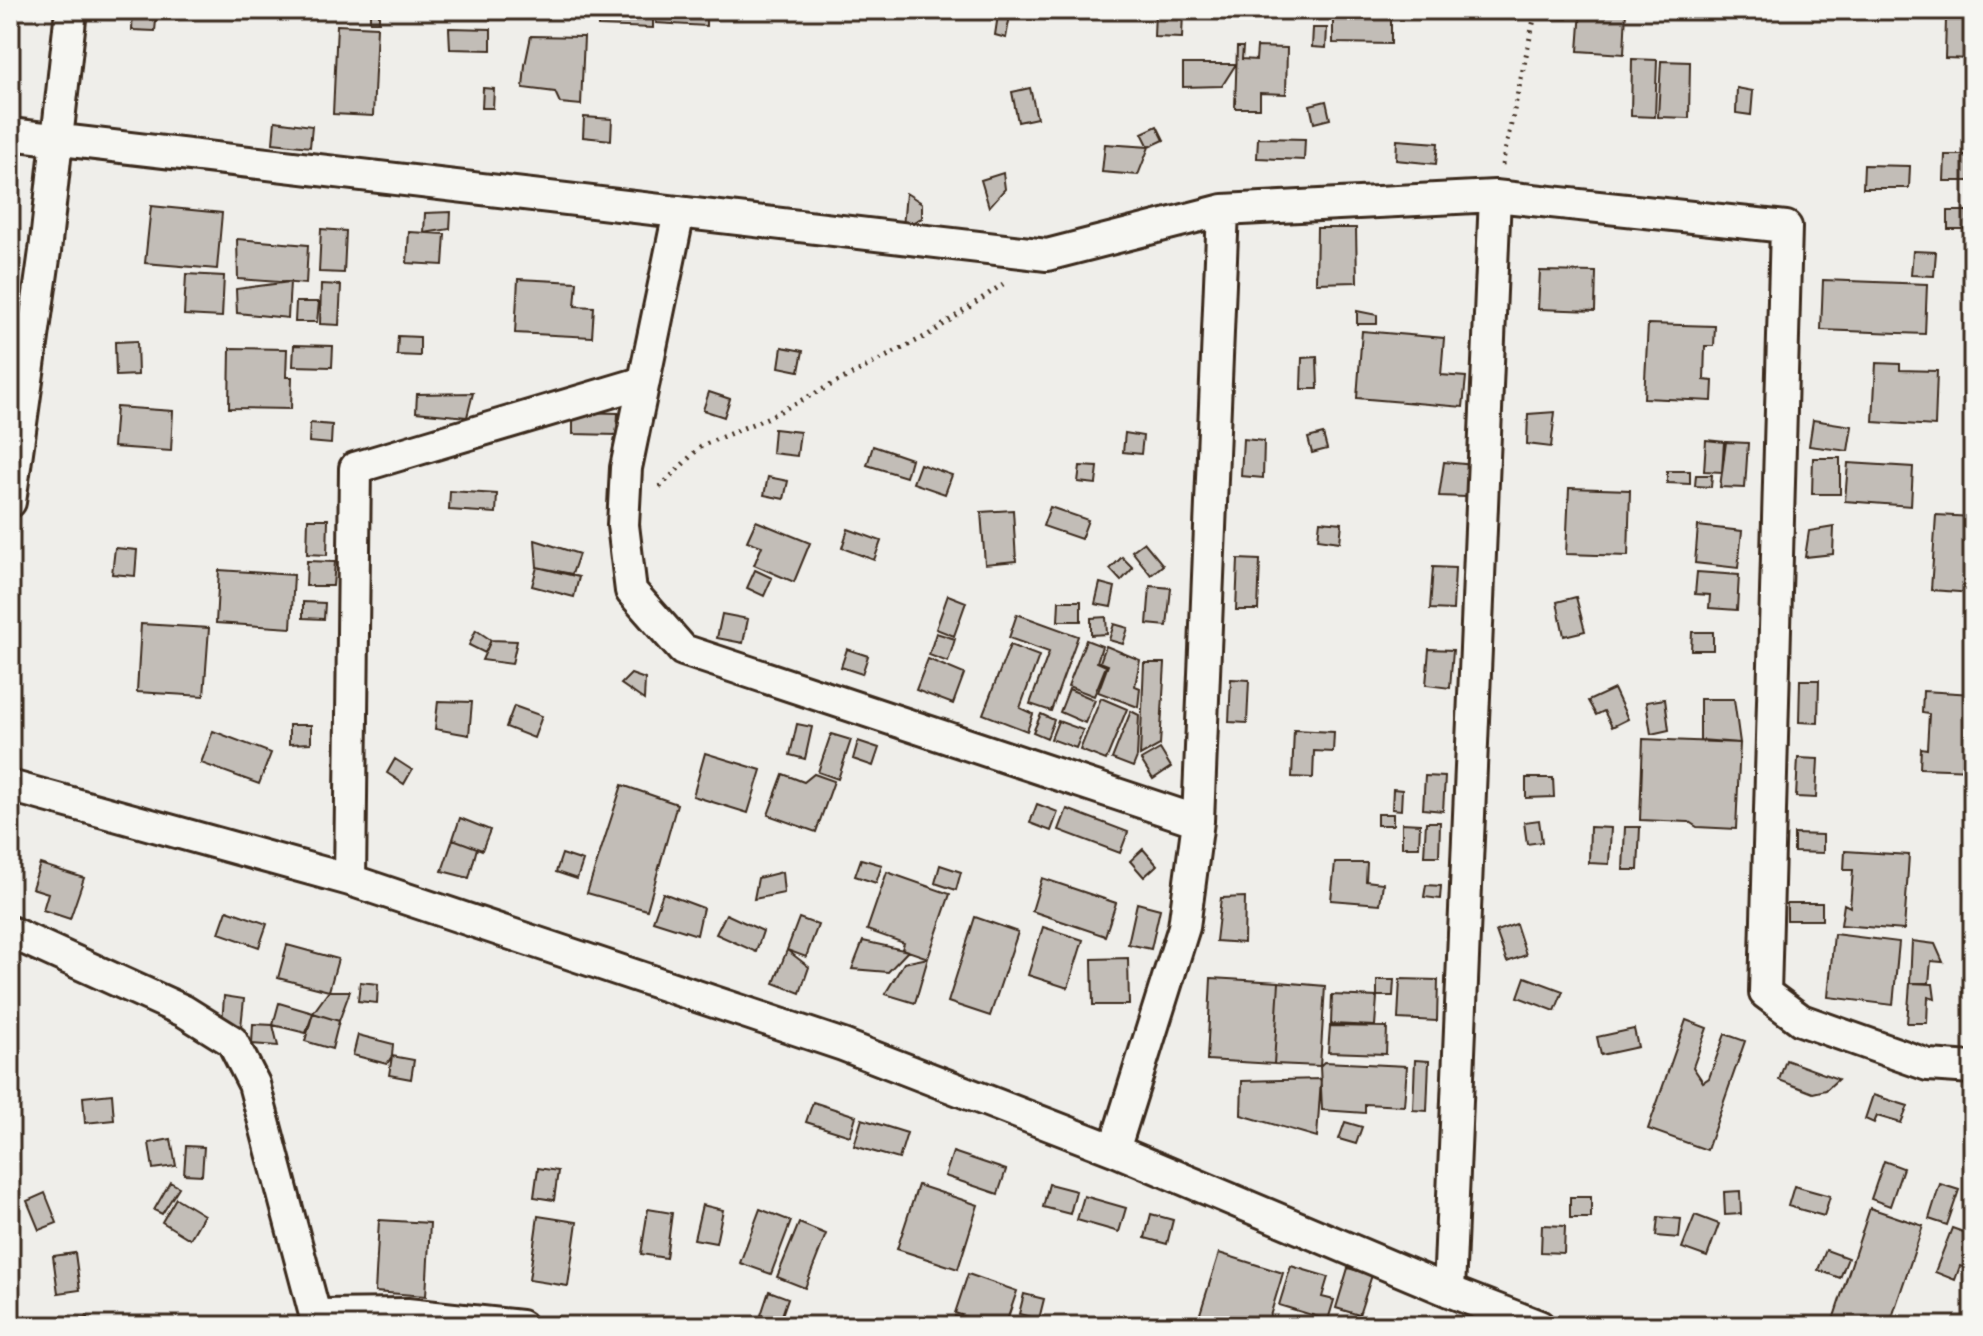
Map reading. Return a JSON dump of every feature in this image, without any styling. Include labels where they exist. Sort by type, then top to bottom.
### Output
[{"type":"street","points":[[10,502],[45,251],[71,10]]},
{"type":"street","points":[[10,134],[1047,255],[1223,210],[1495,196],[1786,227],[1765,993],[1801,1020],[1928,1065],[1973,1068]]},
{"type":"street","points":[[1449,1291],[1495,196]]},
{"type":"street","points":[[1114,1150],[1184,927],[1198,821],[1223,210]]},
{"type":"street","points":[[679,212],[626,468],[623,525],[631,591],[683,650],[1198,821]]},
{"type":"street","points":[[350,880],[355,468],[644,382]]},
{"type":"street","points":[[10,786],[350,880],[843,1045],[1114,1150],[1539,1326]]},
{"type":"street","points":[[10,932],[184,1011],[232,1041],[254,1084],[318,1320],[407,1314],[521,1326]]},
{"type":"path","points":[[1495,196],[1536,10]]},
{"type":"path","points":[[623,525],[701,446],[769,417],[928,335],[1047,255]]},
{"type":"building","points":[[133,10],[157,10],[155,31],[132,30]]},
{"type":"building","points":[[271,10],[312,10],[312,15],[271,14]]},
{"type":"building","points":[[370,10],[379,10],[379,22],[370,22]]},
{"type":"building","points":[[456,10],[507,10],[506,19],[455,17]]},
{"type":"building","points":[[598,10],[653,10],[653,28],[598,26]]},
{"type":"building","points":[[657,10],[706,10],[706,26],[656,23]]},
{"type":"building","points":[[991,10],[1011,10],[1006,38],[995,35],[998,15],[990,14]]},
{"type":"building","points":[[1155,10],[1226,12],[1183,11],[1182,38],[1154,37]]},
{"type":"building","points":[[1333,10],[1391,10],[1391,44],[1333,43]]},
{"type":"building","points":[[1548,10],[1568,10],[1567,19],[1548,18]]},
{"type":"building","points":[[1581,10],[1626,10],[1624,54],[1578,51]]},
{"type":"building","points":[[1876,10],[1893,10],[1892,19],[1876,18]]},
{"type":"building","points":[[1946,19],[1973,20],[1973,59],[1945,58]]},
{"type":"building","points":[[337,25],[377,27],[373,116],[333,114]]},
{"type":"building","points":[[449,28],[491,29],[491,50],[450,49]]},
{"type":"building","points":[[1313,28],[1327,28],[1326,48],[1312,47]]},
{"type":"building","points":[[531,36],[584,37],[581,105],[560,103],[555,92],[523,88]]},
{"type":"building","points":[[1237,47],[1243,47],[1242,59],[1256,60],[1257,47],[1287,48],[1286,94],[1260,93],[1260,108],[1235,108]]},
{"type":"building","points":[[1632,59],[1657,60],[1655,117],[1631,116]]},
{"type":"building","points":[[1661,61],[1690,62],[1689,118],[1658,117]]},
{"type":"building","points":[[1183,64],[1236,64],[1222,86],[1183,87]]},
{"type":"building","points":[[483,88],[494,89],[493,108],[482,108]]},
{"type":"building","points":[[1030,88],[1037,118],[1018,122],[1012,92]]},
{"type":"building","points":[[1737,88],[1753,91],[1751,115],[1736,113]]},
{"type":"building","points":[[1326,101],[1330,119],[1314,123],[1310,105]]},
{"type":"building","points":[[584,117],[612,119],[611,140],[583,137]]},
{"type":"building","points":[[275,121],[312,126],[310,147],[273,143]]},
{"type":"building","points":[[1157,126],[1164,140],[1149,147],[1142,133]]},
{"type":"building","points":[[1258,138],[1305,139],[1304,160],[1257,158]]},
{"type":"building","points":[[1397,140],[1438,143],[1436,164],[1396,160]]},
{"type":"building","points":[[1105,144],[1149,147],[1138,175],[1102,172]]},
{"type":"building","points":[[1945,155],[1970,155],[1970,181],[1944,181]]},
{"type":"building","points":[[1864,165],[1910,166],[1909,188],[1863,188]]},
{"type":"building","points":[[1003,173],[1005,189],[989,207],[981,180]]},
{"type":"building","points":[[906,193],[922,203],[922,218],[903,227]]},
{"type":"building","points":[[151,206],[222,213],[217,269],[145,263]]},
{"type":"building","points":[[1948,211],[1967,211],[1968,229],[1948,229]]},
{"type":"building","points":[[451,212],[450,229],[424,233],[425,213]]},
{"type":"building","points":[[1317,228],[1356,228],[1357,282],[1316,283]]},
{"type":"building","points":[[321,229],[346,231],[344,273],[319,272]]},
{"type":"building","points":[[409,232],[445,234],[443,265],[407,263]]},
{"type":"building","points":[[237,239],[308,245],[306,284],[238,279]]},
{"type":"building","points":[[1913,251],[1936,252],[1934,276],[1911,275]]},
{"type":"building","points":[[1540,271],[1596,272],[1595,311],[1538,309]]},
{"type":"building","points":[[186,274],[224,276],[222,317],[184,315]]},
{"type":"building","points":[[518,279],[577,282],[575,306],[594,307],[592,337],[515,333]]},
{"type":"building","points":[[1823,280],[1927,284],[1925,334],[1821,330]]},
{"type":"building","points":[[290,282],[288,318],[237,313],[236,289]]},
{"type":"building","points":[[321,284],[341,285],[339,325],[320,324]]},
{"type":"building","points":[[296,302],[319,302],[317,322],[295,322]]},
{"type":"building","points":[[1357,311],[1377,315],[1377,324],[1357,324]]},
{"type":"building","points":[[1648,324],[1715,326],[1714,346],[1705,346],[1704,380],[1713,381],[1712,401],[1644,398]]},
{"type":"building","points":[[1362,331],[1444,338],[1441,375],[1466,377],[1463,407],[1357,398]]},
{"type":"building","points":[[398,336],[420,337],[420,356],[397,355]]},
{"type":"building","points":[[137,341],[138,375],[116,376],[115,342]]},
{"type":"building","points":[[294,345],[333,346],[332,367],[293,366]]},
{"type":"building","points":[[782,347],[803,351],[799,371],[779,367]]},
{"type":"building","points":[[230,348],[287,349],[286,377],[292,377],[291,409],[229,408]]},
{"type":"building","points":[[1317,357],[1318,389],[1301,389],[1302,358]]},
{"type":"building","points":[[1876,363],[1900,364],[1900,370],[1937,371],[1935,426],[1873,422]]},
{"type":"building","points":[[709,392],[730,399],[724,417],[703,410]]},
{"type":"building","points":[[473,393],[467,417],[416,412],[417,394]]},
{"type":"building","points":[[116,407],[173,411],[171,451],[113,447]]},
{"type":"building","points":[[573,412],[618,413],[617,435],[573,434]]},
{"type":"building","points":[[1555,412],[1551,447],[1527,444],[1528,414]]},
{"type":"building","points":[[1813,420],[1852,426],[1848,451],[1809,446]]},
{"type":"building","points":[[310,423],[332,425],[331,444],[309,442]]},
{"type":"building","points":[[774,429],[800,432],[797,456],[772,453]]},
{"type":"building","points":[[1125,433],[1143,436],[1141,454],[1123,452]]},
{"type":"building","points":[[1323,434],[1327,449],[1312,453],[1308,438]]},
{"type":"building","points":[[1243,439],[1264,441],[1263,478],[1241,476]]},
{"type":"building","points":[[1706,440],[1724,442],[1722,472],[1704,471]]},
{"type":"building","points":[[1726,442],[1748,443],[1745,488],[1720,487]]},
{"type":"building","points":[[873,446],[911,459],[906,477],[867,465]]},
{"type":"building","points":[[1813,458],[1840,458],[1840,494],[1812,494]]},
{"type":"building","points":[[1444,462],[1474,465],[1466,497],[1439,496]]},
{"type":"building","points":[[1848,463],[1913,467],[1911,506],[1845,501]]},
{"type":"building","points":[[920,464],[952,475],[945,494],[913,483]]},
{"type":"building","points":[[1080,466],[1098,467],[1096,484],[1078,482]]},
{"type":"building","points":[[1667,471],[1690,471],[1690,484],[1667,483]]},
{"type":"building","points":[[1696,475],[1712,475],[1711,487],[1695,486]]},
{"type":"building","points":[[768,477],[788,481],[784,499],[764,495]]},
{"type":"building","points":[[1569,488],[1630,490],[1628,556],[1566,554]]},
{"type":"building","points":[[450,491],[497,494],[496,513],[449,510]]},
{"type":"building","points":[[1050,507],[1088,520],[1081,539],[1043,526]]},
{"type":"building","points":[[1013,510],[1016,561],[985,564],[981,512]]},
{"type":"building","points":[[1936,515],[1973,517],[1973,593],[1931,590]]},
{"type":"building","points":[[308,519],[328,519],[327,555],[307,554]]},
{"type":"building","points":[[756,521],[810,543],[794,582],[754,565],[762,546],[747,541]]},
{"type":"building","points":[[1320,521],[1342,523],[1340,542],[1318,539]]},
{"type":"building","points":[[1698,526],[1742,531],[1738,568],[1695,563]]},
{"type":"building","points":[[1834,527],[1833,554],[1805,557],[1809,531]]},
{"type":"building","points":[[848,529],[881,541],[874,560],[842,548]]},
{"type":"building","points":[[535,540],[579,554],[572,574],[537,567]]},
{"type":"building","points":[[1144,542],[1163,565],[1151,575],[1132,551]]},
{"type":"building","points":[[115,548],[137,550],[135,576],[112,574]]},
{"type":"building","points":[[1122,557],[1133,568],[1121,581],[1110,569]]},
{"type":"building","points":[[1238,559],[1260,560],[1258,610],[1236,610]]},
{"type":"building","points":[[307,561],[335,562],[333,586],[306,586]]},
{"type":"building","points":[[537,567],[579,577],[574,597],[532,586]]},
{"type":"building","points":[[1433,567],[1455,568],[1453,610],[1430,609]]},
{"type":"building","points":[[219,570],[294,575],[291,628],[216,623]]},
{"type":"building","points":[[755,570],[772,578],[764,596],[747,588]]},
{"type":"building","points":[[1697,572],[1739,575],[1737,610],[1709,608],[1710,595],[1695,594]]},
{"type":"building","points":[[1100,583],[1115,587],[1111,607],[1095,604]]},
{"type":"building","points":[[1150,586],[1171,588],[1167,626],[1147,624]]},
{"type":"building","points":[[948,595],[966,602],[954,636],[936,629]]},
{"type":"building","points":[[1576,597],[1585,631],[1564,636],[1557,602]]},
{"type":"building","points":[[1059,601],[1081,601],[1081,621],[1058,621]]},
{"type":"building","points":[[303,602],[325,603],[324,619],[303,618]]},
{"type":"building","points":[[722,614],[748,619],[743,643],[717,638]]},
{"type":"building","points":[[1017,614],[1078,636],[1051,711],[1030,704],[1049,652],[1009,638]]},
{"type":"building","points":[[1106,617],[1107,634],[1091,635],[1091,618]]},
{"type":"building","points":[[141,624],[209,628],[204,696],[137,692]]},
{"type":"building","points":[[1114,624],[1128,628],[1123,644],[1109,640]]},
{"type":"building","points":[[476,630],[491,640],[485,653],[469,645]]},
{"type":"building","points":[[1692,632],[1713,632],[1713,650],[1691,650]]},
{"type":"building","points":[[936,633],[955,639],[948,662],[929,655]]},
{"type":"building","points":[[491,640],[517,641],[512,664],[482,660]]},
{"type":"building","points":[[1086,640],[1102,646],[1097,662],[1106,666],[1094,696],[1068,686]]},
{"type":"building","points":[[1010,645],[1039,656],[1020,708],[1033,714],[1027,731],[983,714]]},
{"type":"building","points":[[1106,646],[1140,660],[1135,686],[1140,688],[1138,707],[1098,692],[1108,665],[1100,662]]},
{"type":"building","points":[[847,649],[868,656],[862,674],[841,667]]},
{"type":"building","points":[[1429,649],[1453,650],[1450,688],[1426,685]]},
{"type":"building","points":[[928,659],[964,674],[953,704],[916,690]]},
{"type":"building","points":[[1144,663],[1165,663],[1160,745],[1140,756]]},
{"type":"building","points":[[631,674],[645,679],[644,700],[621,684]]},
{"type":"building","points":[[1231,679],[1249,680],[1247,723],[1229,722]]},
{"type":"building","points":[[1800,680],[1819,680],[1818,723],[1799,722]]},
{"type":"building","points":[[1069,689],[1095,700],[1085,723],[1060,712]]},
{"type":"building","points":[[1614,689],[1628,719],[1612,727],[1604,711],[1596,715],[1588,701]]},
{"type":"building","points":[[1923,691],[1973,694],[1973,770],[1920,768],[1921,748],[1927,749],[1929,714],[1922,713]]},
{"type":"building","points":[[1101,698],[1127,709],[1106,760],[1080,750]]},
{"type":"building","points":[[1665,699],[1669,730],[1651,734],[1646,702]]},
{"type":"building","points":[[1700,699],[1734,699],[1740,743],[1700,740]]},
{"type":"building","points":[[438,701],[472,702],[469,735],[435,729]]},
{"type":"building","points":[[514,706],[542,716],[534,738],[506,727]]},
{"type":"building","points":[[1131,711],[1139,715],[1137,757],[1133,767],[1112,759]]},
{"type":"building","points":[[1041,714],[1054,720],[1047,738],[1033,732]]},
{"type":"building","points":[[1058,721],[1083,730],[1076,748],[1051,739]]},
{"type":"building","points":[[797,724],[812,727],[805,759],[790,755]]},
{"type":"building","points":[[289,725],[311,725],[311,743],[289,744]]},
{"type":"building","points":[[1294,730],[1334,732],[1333,752],[1314,751],[1313,778],[1292,777]]},
{"type":"building","points":[[213,731],[271,753],[259,784],[201,763]]},
{"type":"building","points":[[831,734],[851,740],[838,779],[818,772]]},
{"type":"building","points":[[1643,739],[1740,743],[1736,829],[1697,827],[1689,822],[1640,820]]},
{"type":"building","points":[[858,741],[879,748],[873,766],[853,759]]},
{"type":"building","points":[[1160,749],[1171,767],[1153,779],[1141,760]]},
{"type":"building","points":[[705,753],[761,770],[748,813],[693,796]]},
{"type":"building","points":[[1798,758],[1818,759],[1816,798],[1796,797]]},
{"type":"building","points":[[395,759],[412,770],[404,784],[387,773]]},
{"type":"building","points":[[783,774],[804,782],[814,774],[834,781],[816,832],[768,815]]},
{"type":"building","points":[[1425,776],[1445,777],[1443,811],[1423,809]]},
{"type":"building","points":[[1526,778],[1553,778],[1554,797],[1526,798]]},
{"type":"building","points":[[622,785],[677,804],[647,910],[587,893]]},
{"type":"building","points":[[1393,789],[1402,790],[1401,810],[1392,809]]},
{"type":"building","points":[[1037,804],[1058,812],[1051,831],[1030,823]]},
{"type":"building","points":[[1067,809],[1128,832],[1120,853],[1059,830]]},
{"type":"building","points":[[1377,814],[1393,814],[1393,825],[1377,825]]},
{"type":"building","points":[[460,818],[490,830],[482,850],[453,839]]},
{"type":"building","points":[[1539,820],[1542,842],[1527,844],[1524,822]]},
{"type":"building","points":[[1426,822],[1440,822],[1439,856],[1424,856]]},
{"type":"building","points":[[1402,823],[1420,824],[1419,847],[1402,847]]},
{"type":"building","points":[[1590,827],[1611,828],[1609,864],[1589,863]]},
{"type":"building","points":[[1625,827],[1640,827],[1638,870],[1623,870]]},
{"type":"building","points":[[1794,834],[1823,835],[1823,853],[1794,852]]},
{"type":"building","points":[[453,839],[477,848],[469,878],[442,871]]},
{"type":"building","points":[[1143,849],[1157,865],[1144,877],[1130,861]]},
{"type":"building","points":[[1845,851],[1909,855],[1904,930],[1841,925],[1844,904],[1850,907],[1853,870],[1844,870]]},
{"type":"building","points":[[562,854],[583,861],[577,879],[556,872]]},
{"type":"building","points":[[861,859],[882,865],[876,883],[855,876]]},
{"type":"building","points":[[1335,863],[1367,863],[1366,881],[1383,883],[1380,904],[1331,900]]},
{"type":"building","points":[[40,864],[84,878],[70,919],[43,910],[48,893],[32,888]]},
{"type":"building","points":[[940,865],[961,872],[956,890],[935,883]]},
{"type":"building","points":[[782,872],[784,893],[754,899],[758,878]]},
{"type":"building","points":[[887,872],[950,894],[928,958],[902,949],[904,943],[867,930]]},
{"type":"building","points":[[1042,878],[1116,903],[1105,936],[1032,911]]},
{"type":"building","points":[[1426,885],[1441,886],[1440,899],[1424,897]]},
{"type":"building","points":[[663,893],[703,908],[697,935],[653,921]]},
{"type":"building","points":[[1245,897],[1244,943],[1216,941],[1221,898]]},
{"type":"building","points":[[1137,903],[1160,909],[1151,949],[1128,944]]},
{"type":"building","points":[[1787,903],[1822,903],[1822,920],[1787,920]]},
{"type":"building","points":[[227,910],[267,924],[259,947],[219,933]]},
{"type":"building","points":[[726,914],[763,931],[756,952],[716,934]]},
{"type":"building","points":[[975,917],[1018,932],[990,1016],[948,1002]]},
{"type":"building","points":[[799,918],[818,925],[806,957],[787,950]]},
{"type":"building","points":[[1516,924],[1526,955],[1507,962],[1496,931]]},
{"type":"building","points":[[1043,927],[1083,940],[1068,988],[1028,975]]},
{"type":"building","points":[[1834,934],[1899,942],[1893,1005],[1828,997]]},
{"type":"building","points":[[863,941],[908,951],[888,972],[852,969]]},
{"type":"building","points":[[1912,941],[1935,944],[1943,962],[1931,961],[1929,983],[1910,983]]},
{"type":"building","points":[[287,945],[338,959],[329,991],[278,978]]},
{"type":"building","points":[[787,950],[809,967],[800,993],[774,983]]},
{"type":"building","points":[[928,958],[915,1003],[885,994],[904,963]]},
{"type":"building","points":[[1128,958],[1129,1005],[1093,1005],[1092,959]]},
{"type":"building","points":[[1525,977],[1563,991],[1555,1011],[1518,997]]},
{"type":"building","points":[[1211,978],[1279,982],[1274,1064],[1207,1060]]},
{"type":"building","points":[[1400,979],[1438,980],[1437,1021],[1398,1019]]},
{"type":"building","points":[[1377,980],[1394,980],[1393,996],[1377,996]]},
{"type":"building","points":[[360,982],[378,984],[377,1003],[358,1001]]},
{"type":"building","points":[[1279,982],[1325,986],[1320,1066],[1274,1064]]},
{"type":"building","points":[[1910,983],[1933,984],[1935,999],[1928,997],[1927,1023],[1907,1023]]},
{"type":"building","points":[[329,991],[350,991],[339,1021],[313,1013]]},
{"type":"building","points":[[1332,995],[1377,997],[1375,1026],[1331,1024]]},
{"type":"building","points":[[224,996],[244,999],[240,1036],[222,1025]]},
{"type":"building","points":[[279,1003],[313,1013],[306,1033],[273,1025]]},
{"type":"building","points":[[313,1013],[339,1021],[332,1049],[305,1041]]},
{"type":"building","points":[[1686,1020],[1707,1028],[1693,1067],[1703,1082],[1709,1078],[1725,1034],[1745,1041],[1707,1150],[1648,1129]]},
{"type":"building","points":[[253,1024],[273,1025],[278,1046],[252,1044]]},
{"type":"building","points":[[1330,1026],[1387,1027],[1386,1054],[1328,1052]]},
{"type":"building","points":[[1634,1029],[1638,1047],[1601,1055],[1597,1037]]},
{"type":"building","points":[[358,1035],[393,1044],[392,1056],[387,1064],[353,1055]]},
{"type":"building","points":[[392,1056],[414,1060],[411,1079],[389,1075]]},
{"type":"building","points":[[1415,1060],[1429,1061],[1427,1111],[1413,1110]]},
{"type":"building","points":[[1786,1060],[1838,1079],[1826,1090],[1813,1093],[1779,1080]]},
{"type":"building","points":[[1324,1062],[1407,1066],[1404,1106],[1365,1104],[1365,1113],[1322,1110],[1320,1066]]},
{"type":"building","points":[[1321,1079],[1317,1137],[1241,1115],[1242,1081]]},
{"type":"building","points":[[112,1094],[114,1120],[85,1123],[83,1097]]},
{"type":"building","points":[[1873,1095],[1908,1106],[1901,1123],[1877,1116],[1874,1123],[1865,1119]]},
{"type":"building","points":[[813,1102],[856,1116],[850,1136],[806,1122]]},
{"type":"building","points":[[862,1119],[907,1133],[899,1159],[854,1146]]},
{"type":"building","points":[[1345,1122],[1362,1127],[1356,1144],[1339,1139]]},
{"type":"building","points":[[171,1139],[176,1166],[153,1169],[149,1143]]},
{"type":"building","points":[[186,1146],[204,1147],[202,1175],[184,1174]]},
{"type":"building","points":[[953,1152],[1006,1170],[998,1194],[945,1176]]},
{"type":"building","points":[[1884,1161],[1903,1168],[1890,1206],[1871,1199]]},
{"type":"building","points":[[538,1168],[558,1171],[554,1200],[534,1197]]},
{"type":"building","points":[[170,1182],[179,1187],[162,1214],[154,1210]]},
{"type":"building","points":[[1049,1184],[1076,1191],[1070,1214],[1043,1207]]},
{"type":"building","points":[[1940,1184],[1959,1190],[1947,1225],[1929,1219]]},
{"type":"building","points":[[918,1185],[978,1205],[958,1269],[897,1249]]},
{"type":"building","points":[[1794,1186],[1830,1196],[1824,1216],[1788,1206]]},
{"type":"building","points":[[1740,1191],[1741,1214],[1725,1215],[1724,1192]]},
{"type":"building","points":[[45,1193],[57,1223],[39,1230],[27,1201]]},
{"type":"building","points":[[1084,1196],[1126,1208],[1119,1232],[1077,1220]]},
{"type":"building","points":[[1570,1197],[1591,1197],[1591,1218],[1570,1218]]},
{"type":"building","points":[[176,1198],[204,1215],[190,1239],[162,1222]]},
{"type":"building","points":[[702,1205],[723,1210],[716,1243],[694,1239]]},
{"type":"building","points":[[1870,1208],[1923,1226],[1889,1326],[1849,1326],[1833,1320]]},
{"type":"building","points":[[648,1209],[672,1213],[666,1258],[641,1254]]},
{"type":"building","points":[[760,1209],[791,1221],[771,1274],[740,1263]]},
{"type":"building","points":[[1151,1214],[1173,1220],[1167,1244],[1145,1238]]},
{"type":"building","points":[[1695,1215],[1719,1224],[1707,1257],[1682,1248]]},
{"type":"building","points":[[538,1216],[577,1222],[568,1286],[529,1280]]},
{"type":"building","points":[[1658,1217],[1681,1219],[1679,1238],[1656,1236]]},
{"type":"building","points":[[379,1220],[430,1223],[426,1296],[375,1292]]},
{"type":"building","points":[[799,1223],[826,1234],[805,1288],[777,1277]]},
{"type":"building","points":[[1542,1225],[1565,1226],[1564,1253],[1541,1252]]},
{"type":"building","points":[[1952,1228],[1972,1235],[1969,1241],[1973,1243],[1973,1271],[1960,1266],[1955,1280],[1935,1272]]},
{"type":"building","points":[[1826,1250],[1848,1258],[1840,1278],[1818,1270]]},
{"type":"building","points":[[75,1253],[80,1290],[58,1293],[53,1256]]},
{"type":"building","points":[[1219,1253],[1283,1273],[1267,1326],[1217,1326],[1198,1320]]},
{"type":"building","points":[[1291,1266],[1328,1277],[1322,1297],[1334,1300],[1328,1320],[1279,1305]]},
{"type":"building","points":[[1348,1268],[1372,1275],[1359,1315],[1336,1308]]},
{"type":"building","points":[[968,1274],[1017,1291],[1005,1326],[993,1326],[955,1313]]},
{"type":"building","points":[[769,1291],[788,1298],[780,1321],[761,1315]]},
{"type":"building","points":[[1024,1294],[1044,1299],[1039,1319],[1019,1314]]},
{"type":"building","points":[[955,1316],[985,1326],[951,1326]]},
{"type":"building","points":[[88,1317],[89,1326],[68,1326],[67,1319]]},
{"type":"building","points":[[883,1318],[903,1323],[902,1326],[881,1326]]}]
